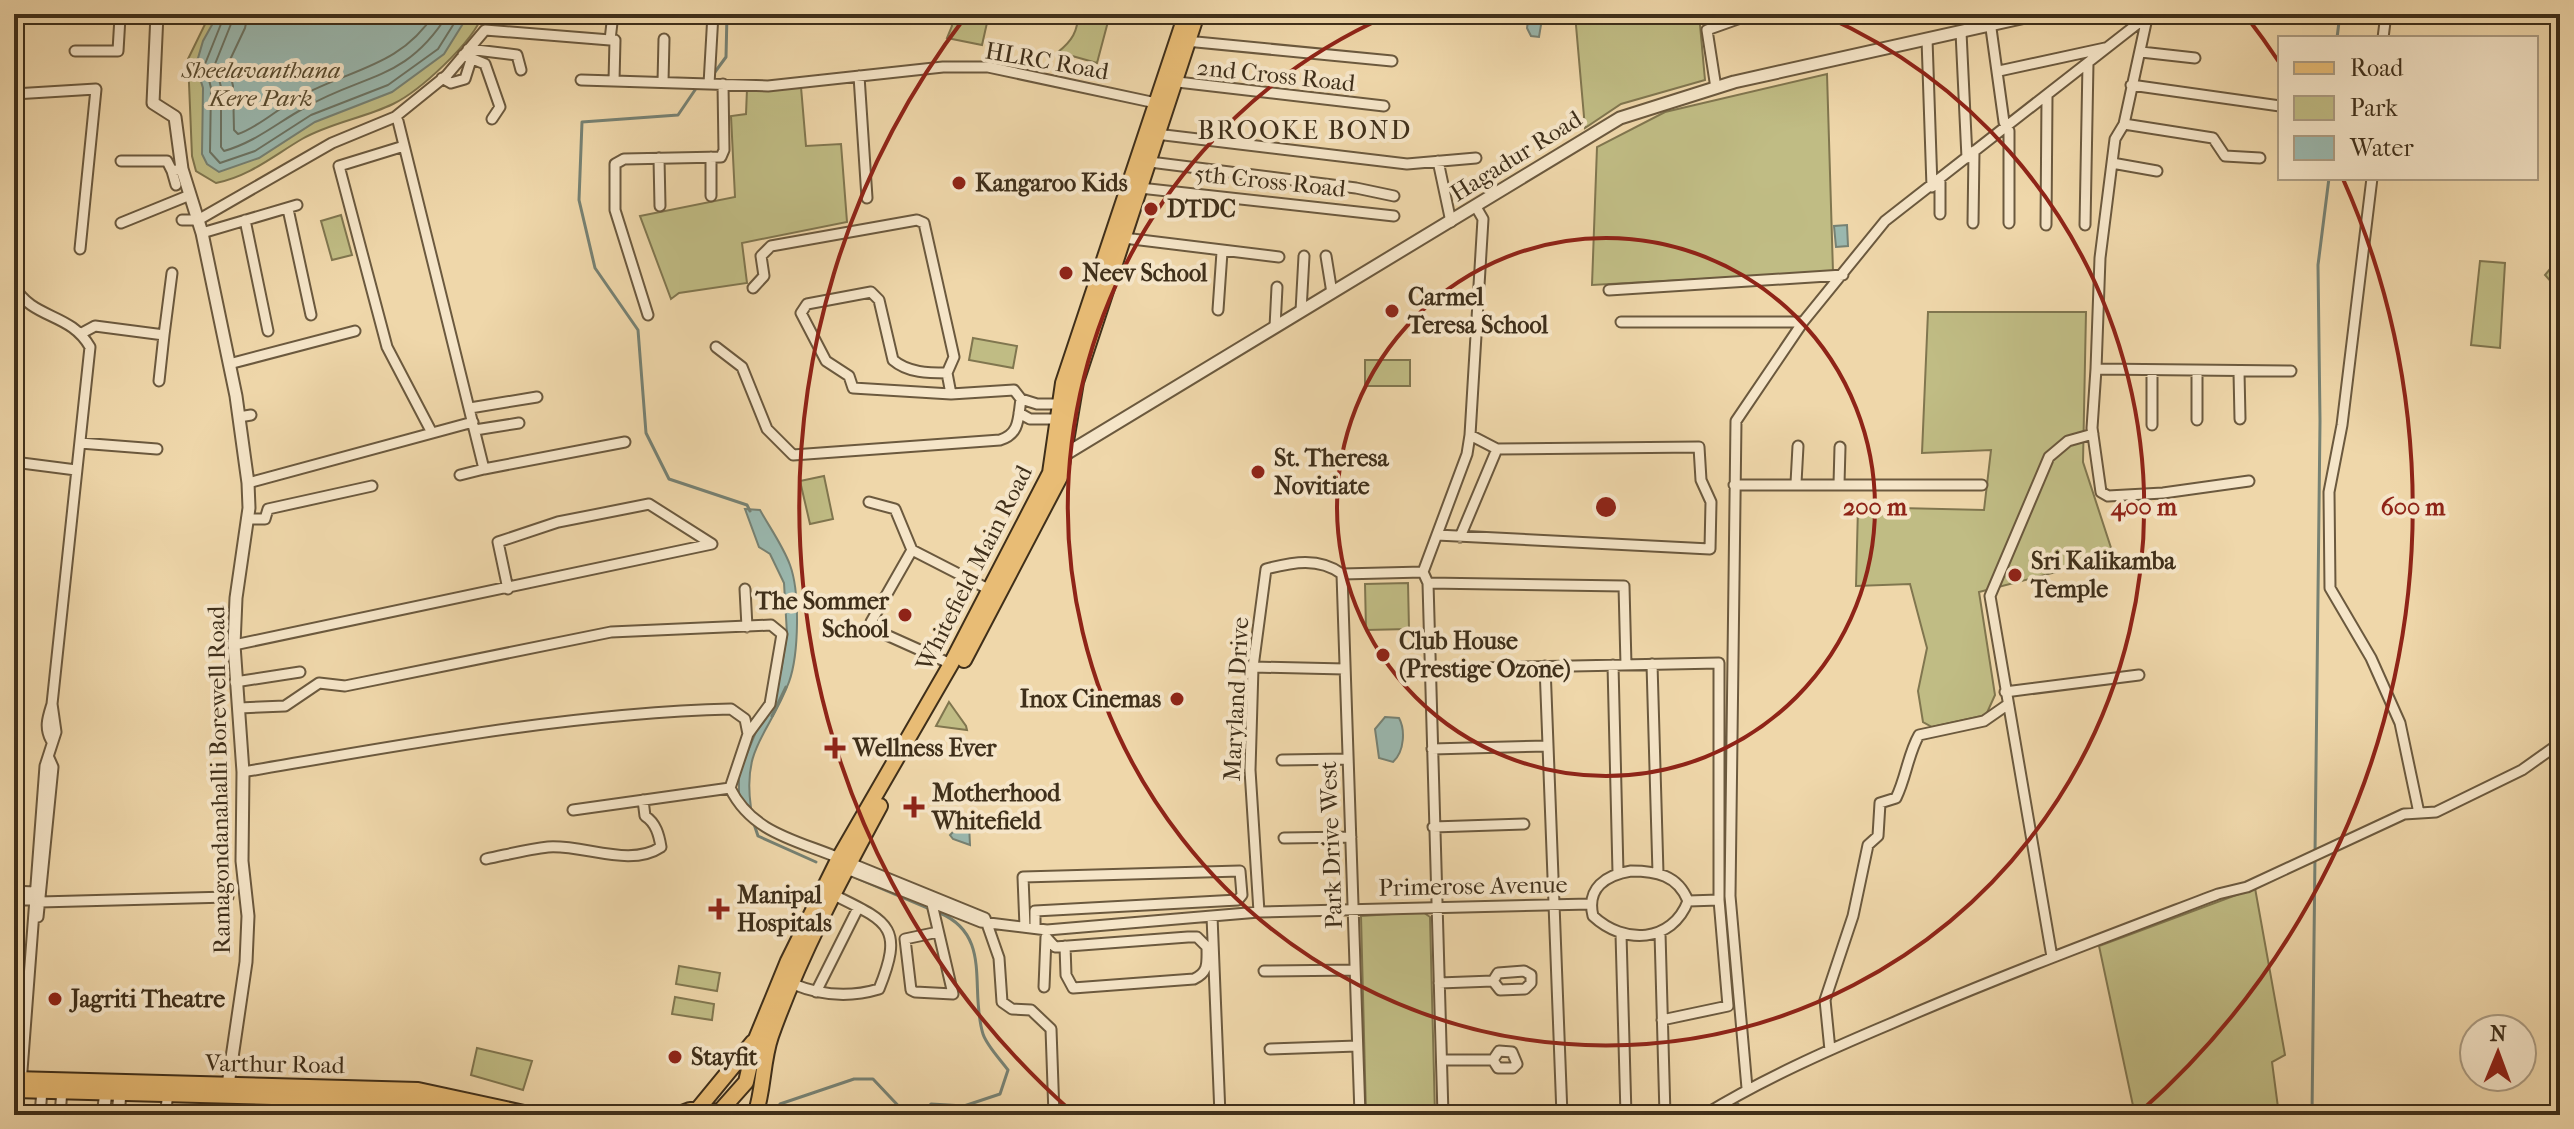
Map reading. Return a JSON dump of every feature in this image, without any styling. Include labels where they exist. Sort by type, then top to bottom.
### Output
[{"type":"main road","name":"Whitefield Main Road","points":[[1183,41],[1186,14]]},
{"type":"main road","name":"Whitefield Main Road","points":[[755,1115],[770,1039],[845,864],[1059,455],[1076,382],[1150,162],[1170,81],[1183,41],[1197,14]]},
{"type":"main road","name":"Whitefield Main Road","points":[[716,1112],[746,1082],[756,1039],[788,961],[1041,516],[1060,477],[1058,412],[1156,103],[1170,81]]},
{"type":"main road","points":[[677,1115],[716,1112],[756,1039]]},
{"type":"main road","name":"Varthur Road","points":[[20,1085],[228,1085],[418,1090],[533,1115]]},
{"type":"main road","name":"Varthur Road","points":[[20,1085],[42,1090],[113,1093],[417,1101],[487,1115]]},
{"type":"street","points":[[75,51],[118,51],[119,17],[88,14]]},
{"type":"street","name":"Ramagondanahalli Borewell Road","points":[[157,14],[153,103],[175,117],[177,170],[189,219],[202,233],[229,364],[241,394],[245,416],[247,519],[236,598],[234,645],[243,772],[242,861],[248,916],[246,962],[228,1085]]},
{"type":"street","points":[[610,40],[613,14]]},
{"type":"street","points":[[709,84],[713,14]]},
{"type":"street","points":[[1716,88],[1707,30],[1752,14]]},
{"type":"street","name":"Hagadur Road","points":[[1059,455],[1620,118],[1716,88],[1961,32],[1990,20],[2039,14]]},
{"type":"street","points":[[2383,36],[2386,14]]},
{"type":"street","points":[[1747,1088],[1730,896],[1736,421],[1803,322],[1885,221],[2149,16]]},
{"type":"street","points":[[2149,16],[2124,124],[2115,139],[2100,258],[2093,434],[2101,492],[2108,496],[2163,493],[2249,481]]},
{"type":"street","points":[[1990,20],[2007,126],[2009,223]]},
{"type":"street","points":[[189,219],[332,143],[396,119],[467,55],[485,30],[615,40],[614,81]]},
{"type":"street","points":[[1961,32],[1973,223]]},
{"type":"street","points":[[663,82],[664,39]]},
{"type":"street","points":[[1927,39],[1932,187]]},
{"type":"street","points":[[1183,41],[1392,61]]},
{"type":"street","points":[[1999,71],[2105,48]]},
{"type":"street","points":[[2141,52],[2195,58]]},
{"type":"street","points":[[467,55],[517,55],[521,70]]},
{"type":"street","points":[[442,78],[451,83],[465,79],[467,55]]},
{"type":"street","points":[[467,55],[485,64],[500,107],[492,119]]},
{"type":"street","points":[[2085,225],[2088,63]]},
{"type":"street","name":"HLRC Road","points":[[581,80],[768,86],[943,67],[988,67],[1156,103]]},
{"type":"street","points":[[859,76],[867,198]]},
{"type":"street","name":"2nd Cross Road","points":[[1170,81],[1384,106]]},
{"type":"street","points":[[648,315],[615,210],[615,164],[624,159],[721,157],[724,150],[723,84]]},
{"type":"street","points":[[2131,85],[2278,106]]},
{"type":"street","points":[[14,94],[96,89],[80,249]]},
{"type":"street","points":[[2046,225],[2047,97]]},
{"type":"street","points":[[394,102],[484,469]]},
{"type":"street","points":[[2124,124],[2213,138],[2225,156],[2260,158]]},
{"type":"street","points":[[1156,134],[1393,163],[1476,158]]},
{"type":"street","points":[[404,146],[339,166],[387,347],[431,431]]},
{"type":"street","points":[[711,157],[711,196]]},
{"type":"street","points":[[659,158],[660,206]]},
{"type":"street","points":[[121,161],[167,161],[177,170]]},
{"type":"street","points":[[1438,161],[1451,222]]},
{"type":"street","points":[[1150,162],[1356,188],[1394,196]]},
{"type":"street","points":[[2112,163],[2157,171]]},
{"type":"street","points":[[1940,179],[1940,214]]},
{"type":"street","points":[[2372,180],[2342,425],[2329,492],[2330,588],[2371,658],[2400,723],[2419,813]]},
{"type":"street","name":"5th Cross Road","points":[[1140,188],[1394,216]]},
{"type":"street","points":[[121,223],[182,189]]},
{"type":"street","points":[[202,233],[293,207],[311,315]]},
{"type":"street","points":[[1443,1115],[1428,583],[1423,572],[1467,454],[1470,435],[1483,219],[1476,207]]},
{"type":"street","points":[[245,220],[268,331]]},
{"type":"street","points":[[753,288],[764,276],[761,256],[771,246],[917,220],[928,229],[954,357],[947,373],[951,394]]},
{"type":"street","points":[[1124,238],[1279,257]]},
{"type":"street","points":[[1218,310],[1222,252]]},
{"type":"street","points":[[1301,311],[1304,256]]},
{"type":"street","points":[[1326,256],[1332,293]]},
{"type":"street","points":[[159,381],[172,273]]},
{"type":"street","points":[[1609,290],[1843,275]]},
{"type":"street","points":[[14,286],[23,302],[71,323],[82,333],[90,347],[52,704],[46,732],[51,740],[49,758],[53,767],[35,898],[20,1085]]},
{"type":"street","points":[[1275,327],[1277,287]]},
{"type":"street","points":[[947,373],[928,373],[900,366],[893,360],[879,300],[871,292],[807,304],[801,313],[826,361],[849,376],[853,388],[951,394],[1014,390],[1021,399],[1058,412]]},
{"type":"street","points":[[1621,322],[1803,322]]},
{"type":"street","points":[[82,333],[95,326],[164,335]]},
{"type":"street","points":[[229,364],[355,331]]},
{"type":"street","points":[[716,347],[742,367],[767,429],[793,455],[808,457],[1000,440],[1010,437],[1017,428],[1021,399]]},
{"type":"street","points":[[2096,369],[2152,372],[2291,371]]},
{"type":"street","points":[[2152,372],[2152,425]]},
{"type":"street","points":[[2197,372],[2197,420]]},
{"type":"street","points":[[2239,372],[2240,419]]},
{"type":"street","points":[[470,408],[537,397]]},
{"type":"street","points":[[1019,413],[1030,419],[1058,412]]},
{"type":"street","points":[[248,483],[431,431],[519,423]]},
{"type":"street","points":[[2052,957],[1990,596],[2049,457],[2068,441],[2093,434]]},
{"type":"street","points":[[1437,535],[1710,549],[1711,502],[1701,480],[1699,447],[1497,449],[1470,435]]},
{"type":"street","points":[[460,475],[625,442]]},
{"type":"street","points":[[80,443],[157,449]]},
{"type":"street","points":[[1796,483],[1798,446]]},
{"type":"street","points":[[1839,484],[1840,447]]},
{"type":"street","points":[[1460,537],[1497,449]]},
{"type":"street","points":[[14,462],[76,470]]},
{"type":"street","points":[[1734,485],[1982,485]]},
{"type":"street","points":[[247,519],[264,519],[268,509],[372,486]]},
{"type":"street","points":[[869,502],[895,509],[897,522],[912,550],[990,590]]},
{"type":"street","points":[[234,645],[508,589],[712,544],[649,504],[558,522],[498,542],[508,589]]},
{"type":"street","points":[[912,550],[871,626],[951,664]]},
{"type":"street","name":"Maryland Drive","points":[[1259,912],[1250,770],[1253,667],[1266,569],[1292,562],[1328,564],[1342,574]]},
{"type":"street","points":[[1342,574],[1423,572]]},
{"type":"street","name":"Park Drive West","points":[[1342,574],[1360,1115]]},
{"type":"street","points":[[1428,583],[1624,586],[1626,665]]},
{"type":"street","points":[[745,589],[747,627]]},
{"type":"street","points":[[239,708],[285,706],[319,683],[345,686],[611,632],[771,625],[782,634],[770,704],[748,734],[730,788],[745,814],[769,831],[932,904],[988,923],[1030,928],[1047,934],[1055,947],[1065,946],[1197,937],[1207,947],[1207,968],[1194,979],[1073,988],[1066,975],[1065,946]]},
{"type":"street","points":[[1430,669],[1719,663],[1719,900],[1728,1006],[1662,1020]]},
{"type":"street","points":[[1652,664],[1658,873]]},
{"type":"street","points":[[1613,665],[1618,873],[1658,873],[1683,888],[1688,901],[1682,917],[1660,933],[1621,934],[1626,1115]]},
{"type":"street","points":[[1545,666],[1562,1115]]},
{"type":"street","points":[[1253,667],[1345,669]]},
{"type":"street","points":[[235,682],[300,672]]},
{"type":"street","points":[[2005,692],[2139,675]]},
{"type":"street","points":[[1830,1050],[1825,1000],[1853,916],[1868,845],[1878,836],[1880,803],[1896,798],[1909,770],[1913,746],[1919,735],[1984,721],[2007,705]]},
{"type":"street","points":[[243,772],[422,741],[709,710],[731,709],[745,719],[748,734]]},
{"type":"street","points":[[1704,1115],[1747,1088],[1830,1050],[2052,957],[2218,894],[2247,887],[2404,814],[2436,812],[2522,770],[2560,743]]},
{"type":"street","points":[[1432,749],[1548,746]]},
{"type":"street","points":[[1282,760],[1348,759]]},
{"type":"street","points":[[573,810],[730,788]]},
{"type":"street","points":[[486,859],[551,847],[634,855],[652,853],[661,847],[652,821],[645,816],[643,800]]},
{"type":"street","points":[[1433,827],[1524,824]]},
{"type":"street","points":[[1284,838],[1351,837]]},
{"type":"street","points":[[845,864],[985,918],[999,958],[1002,1002],[1012,1009],[1031,1010],[1051,1029],[1054,1115]]},
{"type":"street","points":[[1030,911],[1238,900],[1242,895],[1240,871],[1023,877],[1030,928]]},
{"type":"street","name":"Primerose Avenue","points":[[1618,873],[1595,889],[1590,904],[1593,916],[1621,934]]},
{"type":"street","points":[[14,891],[35,898]]},
{"type":"street","points":[[793,984],[816,992],[860,995],[879,989],[889,965],[892,936],[883,921],[834,895]]},
{"type":"street","points":[[14,900],[228,897]]},
{"type":"street","points":[[1688,901],[1719,900]]},
{"type":"street","points":[[932,904],[953,994],[915,992],[911,990],[905,939],[938,932]]},
{"type":"street","name":"Primerose Avenue","points":[[1047,934],[1259,912],[1436,905],[1590,904]]},
{"type":"street","points":[[816,992],[858,908]]},
{"type":"street","points":[[1212,916],[1220,1115]]},
{"type":"street","points":[[1660,933],[1665,1115]]},
{"type":"street","points":[[1044,987],[1047,934]]},
{"type":"street","points":[[1264,971],[1355,970]]},
{"type":"street","points":[[1439,983],[1493,981]]},
{"type":"street","points":[[1270,1049],[1357,1046]]},
{"type":"street","points":[[1442,1060],[1493,1060]]},
{"type":"street","points":[[40,1115],[42,1090]]},
{"type":"street","points":[[60,1115],[62,1090]]},
{"type":"street","points":[[103,1115],[113,1093]]},
{"type":"street","points":[[113,1093],[118,1115]]},
{"type":"street","points":[[165,1115],[168,1094]]},
{"type":"street","points":[[361,1115],[364,1100]]},
{"type":"green space","name":"Sheelavanthana Kere Park","points":[[210,14],[483,14],[457,51],[404,98],[313,133],[251,170],[216,183],[196,171],[192,156],[188,59]]},
{"type":"green space","points":[[950,14],[989,14],[982,45],[947,38],[952,26]]},
{"type":"green space","points":[[1078,14],[1110,14],[1097,63],[1058,52],[1073,35]]},
{"type":"green space","points":[[1575,14],[1699,14],[1705,80],[1621,104],[1585,128]]},
{"type":"green space","points":[[1827,74],[1833,272],[1592,285],[1597,147],[1665,112]]},
{"type":"green space","points":[[801,87],[806,146],[841,144],[847,222],[742,243],[747,283],[679,293],[671,299],[640,216],[735,197],[731,116],[746,114],[747,89]]},
{"type":"green space","points":[[341,215],[352,255],[332,260],[321,221]]},
{"type":"green space","points":[[2560,257],[2560,287],[2545,275]]},
{"type":"green space","points":[[2480,261],[2505,263],[2500,348],[2471,345]]},
{"type":"green space","points":[[1928,312],[2086,312],[2083,462],[2114,557],[1979,592],[1995,695],[1986,715],[1932,727],[1923,722],[1918,691],[1927,648],[1910,584],[1856,586],[1858,507],[1984,510],[1991,450],[1922,453]]},
{"type":"green space","points":[[973,338],[1017,346],[1013,368],[969,360]]},
{"type":"green space","points":[[1365,360],[1410,360],[1410,386],[1365,386]]},
{"type":"green space","points":[[824,476],[833,519],[810,524],[800,481]]},
{"type":"green space","points":[[1408,583],[1409,629],[1366,630],[1365,584]]},
{"type":"green space","points":[[949,702],[966,726],[967,730],[936,726]]},
{"type":"green space","points":[[2255,888],[2285,1055],[2272,1062],[2279,1115],[2135,1115],[2099,946]]},
{"type":"green space","points":[[1423,912],[1430,917],[1435,1115],[1366,1115],[1361,916]]},
{"type":"green space","points":[[679,966],[720,973],[717,991],[676,984]]},
{"type":"green space","points":[[675,997],[714,1004],[712,1020],[672,1014]]},
{"type":"green space","points":[[477,1048],[532,1061],[523,1090],[471,1075]]},
{"type":"water","name":"Sheelavanthana Kere Park","points":[[218,14],[469,14],[444,54],[392,92],[315,122],[259,158],[219,172],[207,164],[202,154],[203,88],[196,65],[203,41]]},
{"type":"water","points":[[1529,14],[1542,19],[1539,37],[1531,36],[1527,28]]},
{"type":"water","points":[[1847,225],[1848,246],[1836,247],[1834,226]]},
{"type":"water","points":[[745,509],[760,510],[784,551],[793,577],[797,607],[796,640],[789,682],[759,742],[750,770],[751,808],[739,798],[739,773],[781,671],[787,634],[784,583],[770,554],[759,547]]},
{"type":"water","points":[[1385,717],[1399,718],[1402,728],[1402,746],[1393,762],[1379,758],[1375,729]]},
{"type":"water","points":[[969,824],[970,845],[950,835],[958,827]]},
{"type":"waterway","points":[[715,72],[726,57],[727,14]]},
{"type":"waterway","points":[[2337,36],[2340,14]]},
{"type":"waterway","points":[[695,90],[678,115],[582,122],[579,200],[595,268],[638,330],[646,433],[669,479],[747,505],[750,511]]},
{"type":"waterway","points":[[2312,1115],[2320,421],[2318,265],[2329,180]]},
{"type":"waterway","points":[[772,716],[786,687]]},
{"type":"waterway","points":[[754,824],[758,836],[816,862]]},
{"type":"waterway","points":[[857,878],[930,909]]},
{"type":"waterway","points":[[921,1115],[931,1104],[964,1106],[1000,1094],[1008,1070],[983,1034],[976,965],[967,935],[940,913]]},
{"type":"waterway","points":[[780,1104],[854,1079],[873,1079],[907,1115]]},
{"type":"waterway","points":[[1721,1115],[1738,1104]]},
{"type":"place","name":"Kangaroo Kids","points":[[959,183]]},
{"type":"place","name":"DTDC","points":[[1151,209]]},
{"type":"place","name":"Neev School","points":[[1066,273]]},
{"type":"place","name":"Carmel Teresa School","points":[[1392,311]]},
{"type":"place","name":"St. Theresa Novitiate","points":[[1258,472]]},
{"type":"place","name":"Sri Kalikamba Temple","points":[[2015,575]]},
{"type":"place","name":"The Sommer School","points":[[905,615]]},
{"type":"place","name":"Club House (Prestige Ozone)","points":[[1383,655]]},
{"type":"place","name":"Inox Cinemas","points":[[1177,699]]},
{"type":"place","name":"Wellness Ever","points":[[835,748]]},
{"type":"place","name":"Motherhood Whitefield","points":[[914,807]]},
{"type":"place","name":"Manipal Hospitals","points":[[719,909]]},
{"type":"place","name":"Jagriti Theatre","points":[[55,999]]},
{"type":"place","name":"Stayfit","points":[[675,1057]]},
{"type":"district","name":"BROOKE BOND","points":[[1305,130]]}]
